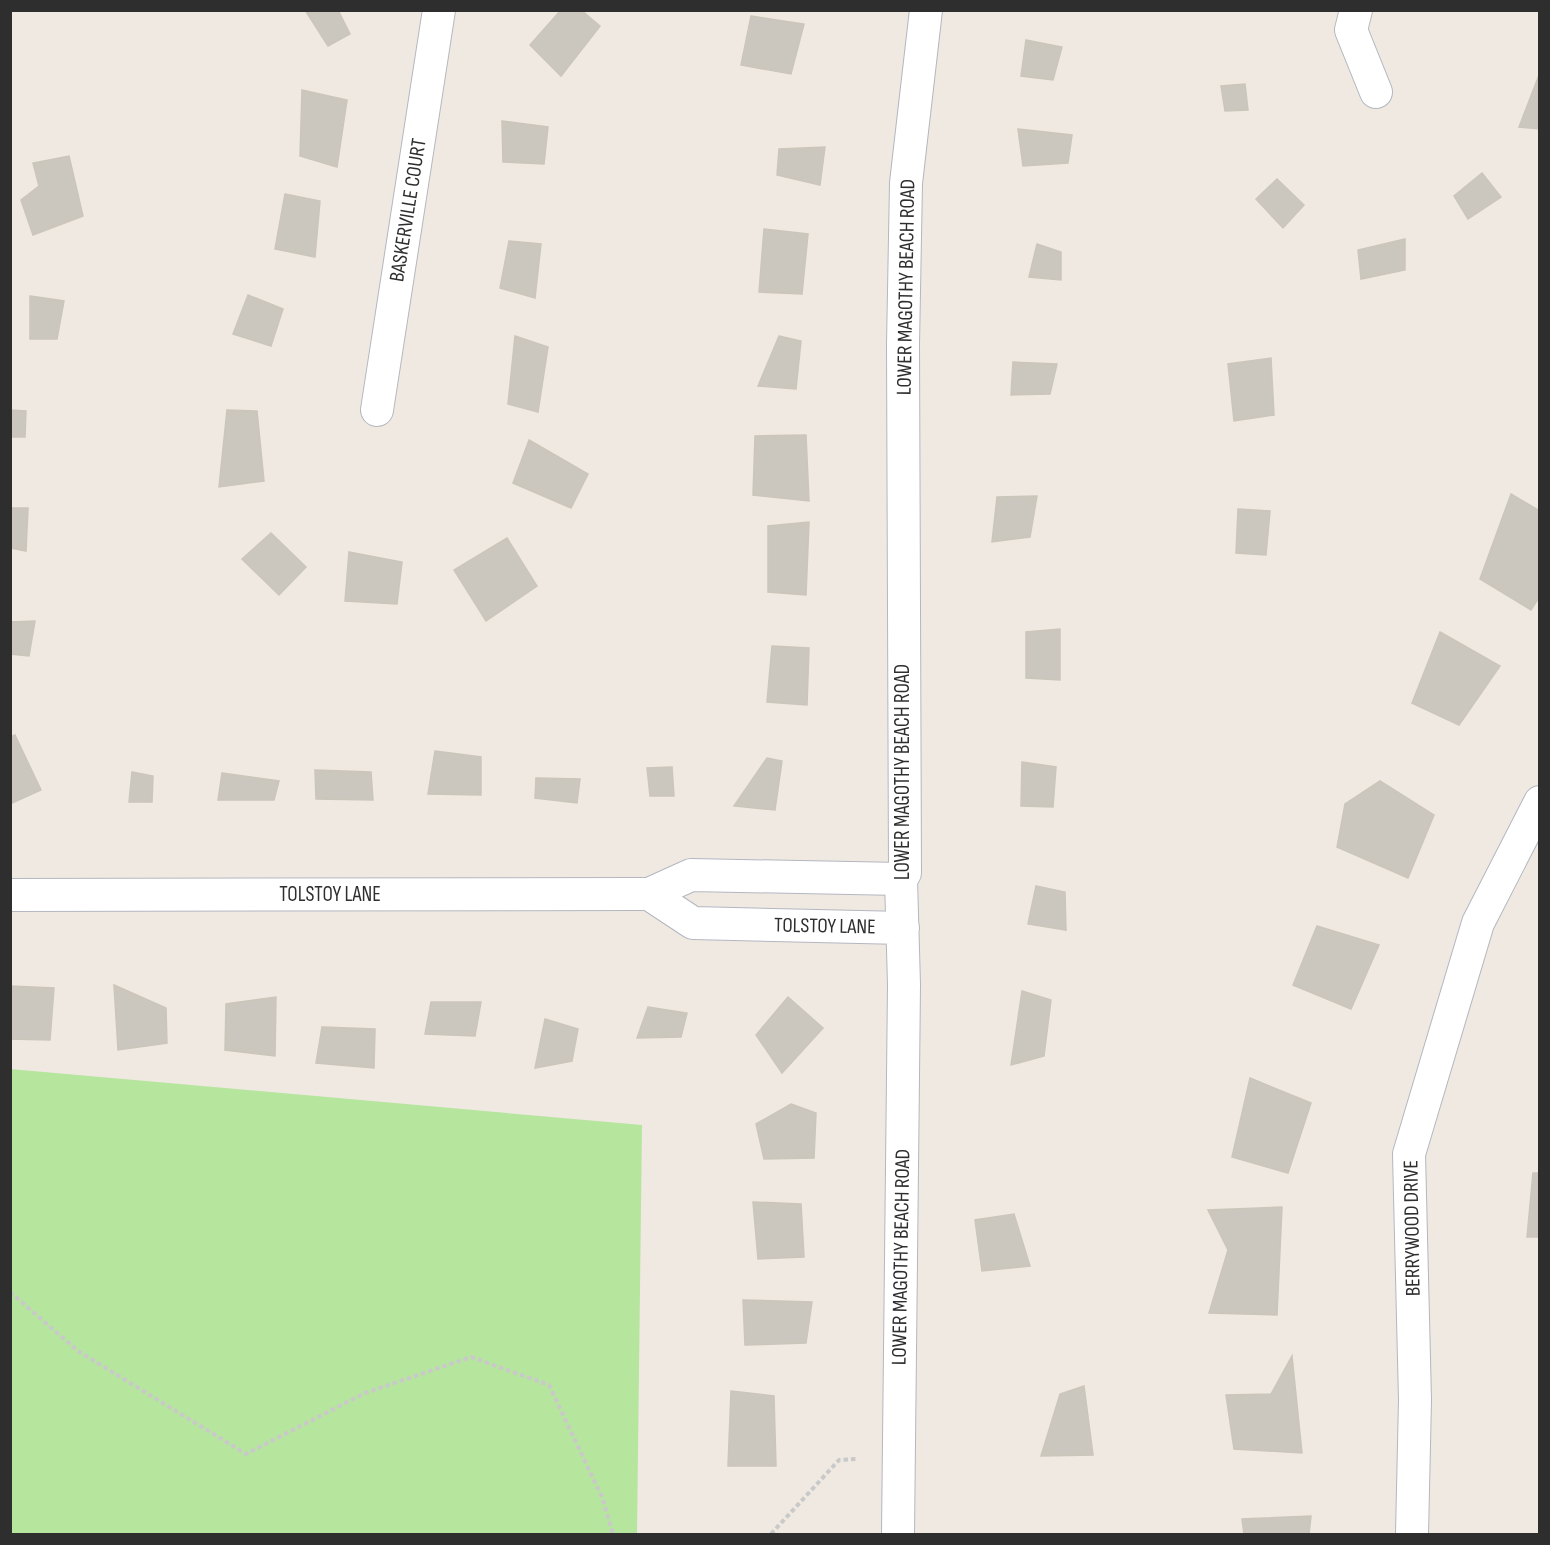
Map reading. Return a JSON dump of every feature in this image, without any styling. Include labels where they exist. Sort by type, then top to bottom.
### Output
[{"type":"street","name":"BASKERVILLE COURT","points":[[377,410],[439,10]]},
{"type":"street","name":"LOWER MAGOTHY BEACH ROAD","points":[[897,1534],[904,985],[902,879],[905,873],[903,345],[906,183],[926,10]]},
{"type":"street","points":[[1356,10],[1351,30],[1376,92]]},
{"type":"street","name":"BERRYWOOD DRIVE","points":[[1412,1534],[1415,1400],[1409,1154],[1478,922],[1539,802]]},
{"type":"street","name":"TOLSTOY LANE","points":[[10,895],[649,894],[691,875],[902,879]]},
{"type":"street","name":"TOLSTOY LANE","points":[[649,894],[693,923],[903,928]]},
{"type":"path","points":[[10,1292],[78,1351],[246,1454],[365,1393],[471,1356],[549,1385],[602,1497],[613,1534]]},
{"type":"path","points":[[771,1534],[839,1460],[857,1459]]},
{"type":"green space","points":[[10,1069],[642,1125],[637,1534],[11,1534]]},
{"type":"building","points":[[305,10],[338,10],[350,34],[328,46]]},
{"type":"building","points":[[561,10],[581,10],[600,26],[561,76],[530,45]]},
{"type":"building","points":[[751,16],[804,24],[791,74],[741,65]]},
{"type":"building","points":[[1026,40],[1062,47],[1053,80],[1021,76]]},
{"type":"building","points":[[1539,75],[1540,129],[1519,127]]},
{"type":"building","points":[[1245,84],[1248,110],[1225,111],[1221,86]]},
{"type":"building","points":[[302,90],[347,100],[337,167],[300,156]]},
{"type":"building","points":[[502,121],[548,127],[544,164],[503,162]]},
{"type":"building","points":[[1018,129],[1072,135],[1068,163],[1023,166]]},
{"type":"building","points":[[825,147],[820,185],[777,175],[779,149]]},
{"type":"building","points":[[69,156],[83,216],[33,235],[21,200],[39,186],[33,163]]},
{"type":"building","points":[[1482,173],[1501,197],[1468,219],[1454,196]]},
{"type":"building","points":[[1277,179],[1304,205],[1283,228],[1256,199]]},
{"type":"building","points":[[285,194],[320,201],[315,257],[275,249]]},
{"type":"building","points":[[764,229],[808,234],[802,294],[759,292]]},
{"type":"building","points":[[1405,239],[1405,270],[1361,279],[1358,250]]},
{"type":"building","points":[[509,241],[541,244],[535,298],[500,288]]},
{"type":"building","points":[[1037,244],[1061,252],[1061,280],[1029,277]]},
{"type":"building","points":[[248,295],[283,309],[271,346],[233,334]]},
{"type":"building","points":[[30,296],[64,301],[57,339],[30,339]]},
{"type":"building","points":[[515,336],[548,347],[538,412],[508,404]]},
{"type":"building","points":[[779,336],[801,341],[796,389],[758,386]]},
{"type":"building","points":[[1271,358],[1274,415],[1234,421],[1228,364]]},
{"type":"building","points":[[1013,362],[1057,364],[1050,394],[1011,395]]},
{"type":"building","points":[[10,410],[26,411],[25,437],[10,437]]},
{"type":"building","points":[[227,410],[257,411],[264,481],[219,487]]},
{"type":"building","points":[[806,435],[809,501],[753,495],[755,436]]},
{"type":"building","points":[[529,440],[588,474],[571,508],[513,483]]},
{"type":"building","points":[[1511,494],[1540,511],[1540,596],[1531,610],[1480,579]]},
{"type":"building","points":[[1037,496],[1030,537],[992,542],[997,497]]},
{"type":"building","points":[[10,508],[28,508],[26,551],[10,548]]},
{"type":"building","points":[[1238,509],[1270,511],[1266,555],[1236,553]]},
{"type":"building","points":[[809,522],[806,595],[768,592],[768,526]]},
{"type":"building","points":[[271,533],[306,567],[279,595],[242,559]]},
{"type":"building","points":[[507,538],[537,586],[486,621],[454,570]]},
{"type":"building","points":[[349,552],[402,562],[397,604],[345,601]]},
{"type":"building","points":[[35,621],[29,656],[10,654],[10,622]]},
{"type":"building","points":[[1060,629],[1060,680],[1026,678],[1026,632]]},
{"type":"building","points":[[1440,632],[1500,666],[1459,725],[1412,703]]},
{"type":"building","points":[[772,646],[809,648],[807,705],[767,702]]},
{"type":"building","points":[[15,735],[41,790],[12,803],[10,737]]},
{"type":"building","points":[[435,751],[481,757],[481,795],[428,794]]},
{"type":"building","points":[[767,758],[782,761],[775,810],[734,806]]},
{"type":"building","points":[[1022,762],[1056,767],[1053,807],[1021,806]]},
{"type":"building","points":[[672,767],[674,796],[650,796],[647,768]]},
{"type":"building","points":[[315,770],[371,772],[373,800],[316,799]]},
{"type":"building","points":[[132,772],[153,776],[152,802],[129,802]]},
{"type":"building","points":[[222,773],[279,781],[274,800],[218,800]]},
{"type":"building","points":[[536,778],[580,779],[577,803],[535,798]]},
{"type":"building","points":[[1380,781],[1434,815],[1408,878],[1337,847],[1345,804]]},
{"type":"building","points":[[1036,886],[1065,892],[1066,930],[1028,924]]},
{"type":"building","points":[[1317,926],[1379,945],[1351,1009],[1293,985]]},
{"type":"building","points":[[114,985],[166,1008],[167,1043],[118,1050]]},
{"type":"building","points":[[10,986],[54,988],[50,1040],[10,1039]]},
{"type":"building","points":[[1022,991],[1051,1000],[1044,1056],[1011,1065]]},
{"type":"building","points":[[276,997],[275,1056],[225,1050],[226,1004]]},
{"type":"building","points":[[788,997],[823,1028],[782,1073],[756,1035]]},
{"type":"building","points":[[431,1002],[481,1002],[475,1036],[425,1034]]},
{"type":"building","points":[[648,1007],[687,1013],[681,1037],[637,1038]]},
{"type":"building","points":[[545,1019],[578,1029],[572,1061],[535,1068]]},
{"type":"building","points":[[322,1027],[375,1029],[374,1068],[316,1063]]},
{"type":"building","points":[[1250,1078],[1311,1103],[1288,1173],[1232,1157]]},
{"type":"building","points":[[791,1104],[816,1113],[814,1158],[764,1159],[756,1124]]},
{"type":"building","points":[[1533,1173],[1540,1173],[1540,1237],[1527,1237]]},
{"type":"building","points":[[753,1202],[801,1204],[804,1257],[758,1259]]},
{"type":"building","points":[[1282,1207],[1277,1315],[1209,1313],[1228,1250],[1208,1210]]},
{"type":"building","points":[[1014,1214],[1030,1266],[982,1271],[975,1220]]},
{"type":"building","points":[[743,1300],[812,1302],[806,1343],[745,1345]]},
{"type":"building","points":[[1292,1356],[1302,1453],[1234,1449],[1226,1395],[1271,1394]]},
{"type":"building","points":[[1084,1386],[1093,1455],[1041,1456],[1060,1394]]},
{"type":"building","points":[[731,1391],[774,1396],[776,1466],[728,1466]]},
{"type":"building","points":[[1311,1516],[1309,1534],[1244,1534],[1242,1519]]}]
